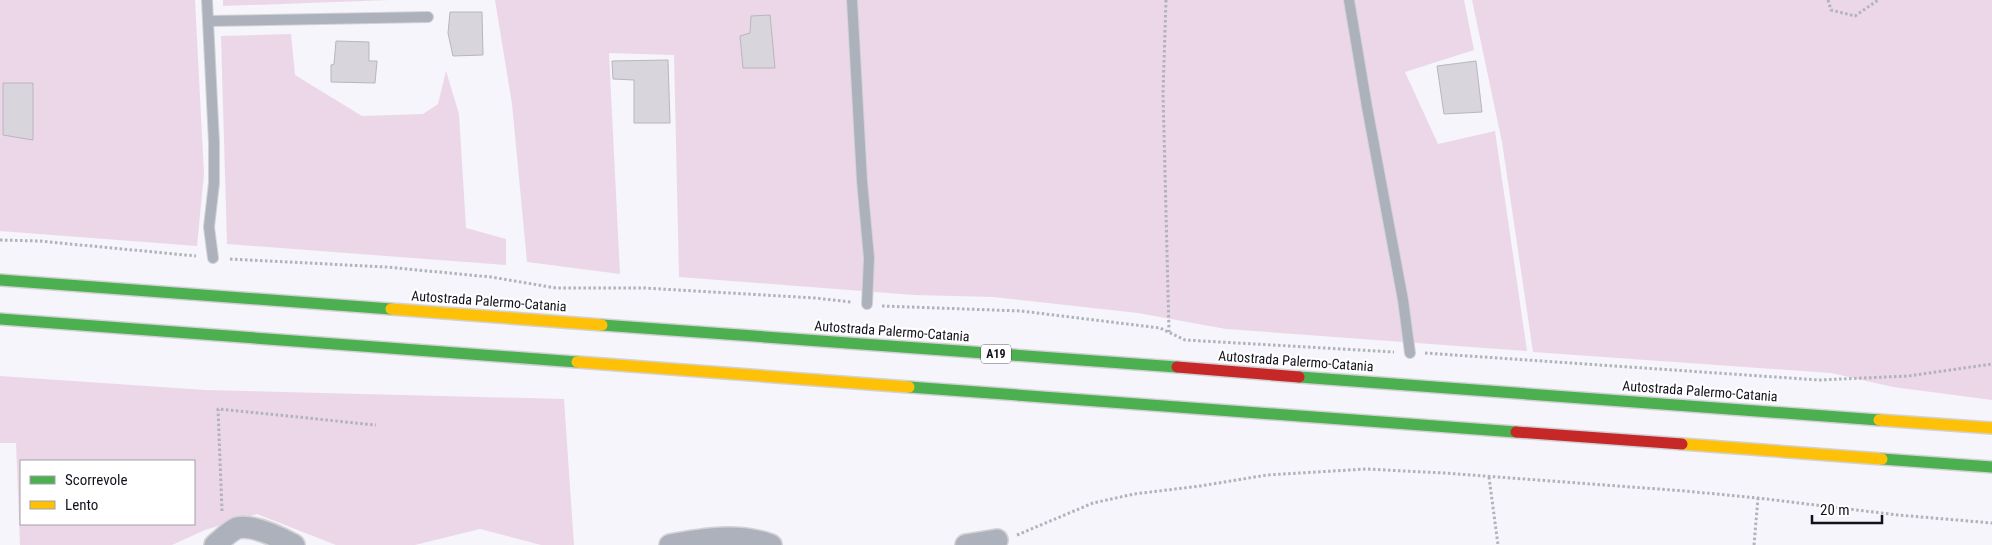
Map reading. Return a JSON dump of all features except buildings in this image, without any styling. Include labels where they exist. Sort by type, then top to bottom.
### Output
[{"type":"highway","name":"Autostrada Palermo-Catania","points":[[0,280],[1992,428]]},
{"type":"highway","points":[[0,319],[1992,467]]},
{"type":"street","points":[[219,542],[237,528],[254,529],[294,545]]},
{"type":"street","points":[[670,545],[714,537],[762,542],[771,545]]},
{"type":"street","points":[[966,545],[997,540]]},
{"type":"lane","points":[[207,0],[214,143],[214,183],[210,227],[213,258]]},
{"type":"lane","points":[[852,0],[862,182],[869,258],[867,304]]},
{"type":"lane","points":[[1350,0],[1366,107],[1401,291],[1410,353]]},
{"type":"lane","points":[[208,21],[428,16]]},
{"type":"path","points":[[1166,0],[1163,93],[1169,332]]},
{"type":"path","points":[[1828,0],[1831,10],[1855,16],[1878,0]]},
{"type":"path","points":[[0,240],[213,258],[386,267],[491,277],[556,288],[644,288],[815,298],[894,307],[1021,311],[1160,328],[1185,340],[1819,380],[1908,376],[1992,364]]},
{"type":"path","points":[[219,542],[218,409],[376,425]]},
{"type":"path","points":[[997,540],[1025,533],[1093,504],[1134,494],[1267,475],[1366,469],[1758,498],[1907,516],[1992,523]]},
{"type":"path","points":[[1489,477],[1498,545]]},
{"type":"path","points":[[1754,545],[1758,498]]},
{"type":"shaded area","points":[[0,0],[195,0],[204,174],[197,246],[0,231]]},
{"type":"shaded area","points":[[223,0],[390,0],[223,6]]},
{"type":"shaded area","points":[[495,0],[1464,0],[1474,50],[1405,72],[1438,144],[1495,131],[1527,351],[1226,329],[1138,313],[993,297],[914,295],[679,277],[674,55],[609,53],[620,274],[527,262],[512,104]]},
{"type":"shaded area","points":[[1472,0],[1992,0],[1992,400],[1893,387],[1831,373],[1533,352],[1502,142]]},
{"type":"shaded area","points":[[291,34],[295,75],[362,116],[423,114],[438,104],[446,71],[459,114],[466,228],[506,239],[506,265],[227,244],[221,36]]},
{"type":"shaded area","points":[[0,376],[205,390],[564,399],[574,545],[541,545],[480,529],[415,545],[336,545],[257,514],[205,530],[172,545],[20,545],[16,443],[0,443]]},
{"type":"traffic: fast","points":[[0,280],[391,309]]},
{"type":"traffic: fast","points":[[0,319],[577,362]]},
{"type":"traffic: fast","points":[[602,325],[1177,367]]},
{"type":"traffic: fast","points":[[1299,377],[1879,420]]},
{"type":"traffic: fast","points":[[909,387],[1516,432]]},
{"type":"traffic: fast","points":[[1882,459],[1992,467]]},
{"type":"traffic: slow","points":[[391,309],[602,325]]},
{"type":"traffic: slow","points":[[577,362],[909,387]]},
{"type":"traffic: slow","points":[[1879,420],[1992,428]]},
{"type":"traffic: slow","points":[[1682,444],[1882,459]]},
{"type":"traffic: jam","points":[[1177,367],[1299,377]]},
{"type":"traffic: jam","points":[[1516,432],[1682,444]]}]
